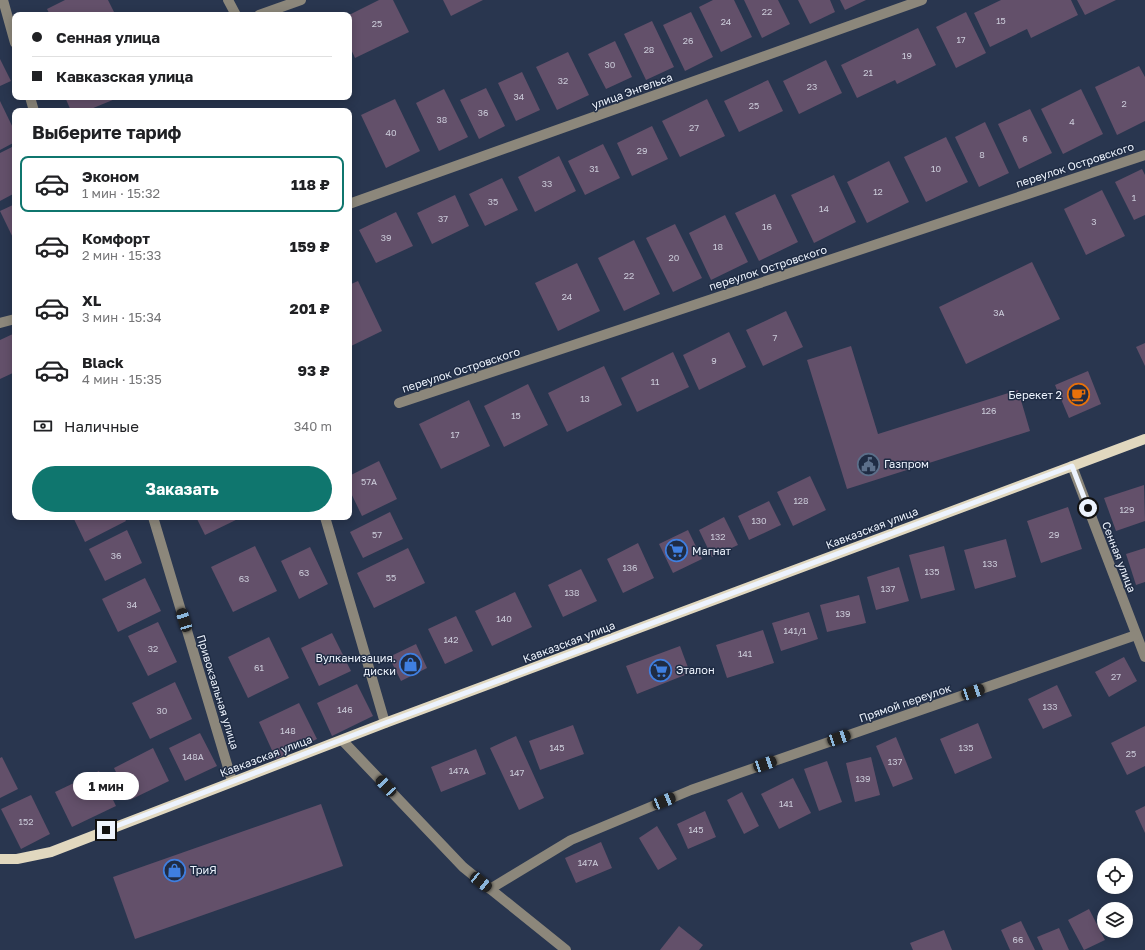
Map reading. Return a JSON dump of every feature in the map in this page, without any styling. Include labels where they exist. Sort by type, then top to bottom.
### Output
[{"type":"main road","name":"Кавказская улица","points":[[0,859],[17,859],[51,852],[385,723],[1145,439]]},
{"type":"street","points":[[2,0],[12,33]]},
{"type":"street","points":[[228,0],[234,12]]},
{"type":"street","points":[[267,12],[301,0]]},
{"type":"street","name":"улица Энгельса","points":[[352,203],[922,0]]},
{"type":"street","name":"переулок Островского","points":[[399,404],[1145,155]]},
{"type":"street","points":[[0,323],[12,320]]},
{"type":"street","name":"Сенная улица","points":[[1072,466],[1145,657]]},
{"type":"street","name":"Привокзальная улица","points":[[154,520],[232,781]]},
{"type":"street","points":[[326,520],[385,723]]},
{"type":"street","name":"Прямой переулок","points":[[490,889],[571,840],[691,790],[1136,635]]},
{"type":"street","points":[[342,740],[463,867],[566,950]]},
{"type":"building","points":[[65,0],[108,0],[114,12],[48,12],[47,9]]},
{"type":"building","points":[[379,0],[393,0],[409,32],[355,58],[352,52],[352,14]]},
{"type":"building","points":[[443,0],[483,0],[451,16]]},
{"type":"building","points":[[713,0],[734,0],[752,37],[721,52],[699,7]]},
{"type":"building","points":[[744,0],[778,0],[790,24],[762,38]]},
{"type":"building","points":[[798,0],[830,0],[835,12],[810,24]]},
{"type":"building","points":[[840,0],[866,0],[845,10]]},
{"type":"building","points":[[1001,0],[1071,0],[1078,15],[1031,38],[1027,29],[990,47],[974,13]]},
{"type":"building","points":[[1077,0],[1116,0],[1085,15]]},
{"type":"building","points":[[691,12],[713,57],[685,71],[663,25]]},
{"type":"building","points":[[966,12],[986,53],[956,68],[936,27]]},
{"type":"building","points":[[652,21],[674,67],[646,80],[624,34]]},
{"type":"building","points":[[918,28],[936,65],[897,84],[895,80],[857,98],[841,65]]},
{"type":"building","points":[[615,41],[632,77],[606,89],[588,54]]},
{"type":"building","points":[[568,52],[589,95],[557,110],[536,67]]},
{"type":"building","points":[[0,59],[11,81],[0,86]]},
{"type":"building","points":[[826,60],[842,93],[799,114],[783,81]]},
{"type":"building","points":[[1139,66],[1145,77],[1145,121],[1117,135],[1095,87]]},
{"type":"building","points":[[522,72],[540,110],[516,121],[498,83]]},
{"type":"building","points":[[768,80],[783,111],[739,132],[724,101]]},
{"type":"building","points":[[486,88],[505,126],[479,139],[460,100]]},
{"type":"building","points":[[444,89],[468,137],[439,151],[416,103]]},
{"type":"building","points":[[1081,89],[1103,134],[1063,154],[1041,109]]},
{"type":"building","points":[[395,99],[420,151],[386,168],[361,115]]},
{"type":"building","points":[[707,99],[725,136],[680,157],[662,121]]},
{"type":"building","points":[[66,100],[113,100],[93,108],[70,108]]},
{"type":"building","points":[[0,101],[12,126],[12,144],[0,150]]},
{"type":"building","points":[[1030,109],[1052,153],[1019,169],[998,124]]},
{"type":"building","points":[[985,122],[1009,173],[979,187],[955,137]]},
{"type":"building","points":[[652,126],[668,159],[632,176],[617,143]]},
{"type":"building","points":[[946,137],[968,182],[926,202],[904,157]]},
{"type":"building","points":[[603,144],[620,178],[585,195],[568,161]]},
{"type":"building","points":[[12,147],[12,195],[0,201],[0,153]]},
{"type":"building","points":[[559,156],[576,191],[535,212],[518,177]]},
{"type":"building","points":[[889,161],[909,202],[867,223],[847,182]]},
{"type":"building","points":[[1142,169],[1145,175],[1145,215],[1134,220],[1115,182]]},
{"type":"building","points":[[834,175],[856,222],[814,243],[791,195]]},
{"type":"building","points":[[502,178],[518,210],[485,226],[469,194]]},
{"type":"building","points":[[1102,190],[1125,236],[1086,255],[1064,209]]},
{"type":"building","points":[[775,194],[798,242],[759,261],[735,213]]},
{"type":"building","points":[[455,195],[469,226],[432,244],[417,213]]},
{"type":"building","points":[[12,205],[12,236],[0,211]]},
{"type":"building","points":[[396,212],[413,246],[376,263],[359,230]]},
{"type":"building","points":[[725,215],[748,262],[711,280],[689,233]]},
{"type":"building","points":[[675,224],[702,278],[673,292],[646,238]]},
{"type":"building","points":[[634,240],[660,294],[624,311],[598,258]]},
{"type":"building","points":[[1032,262],[1060,319],[966,364],[939,307]]},
{"type":"building","points":[[577,263],[600,311],[558,331],[535,283]]},
{"type":"building","points":[[358,281],[382,331],[352,346],[352,284]]},
{"type":"building","points":[[786,311],[803,347],[763,366],[746,330]]},
{"type":"building","points":[[729,332],[746,367],[699,390],[683,355]]},
{"type":"building","points":[[12,334],[12,373],[0,379],[0,340]]},
{"type":"building","points":[[1145,343],[1145,366],[1136,347]]},
{"type":"building","points":[[851,346],[878,434],[1018,390],[1030,431],[847,489],[807,360]]},
{"type":"building","points":[[673,352],[689,387],[637,412],[621,378]]},
{"type":"building","points":[[604,366],[622,405],[567,432],[548,393]]},
{"type":"building","name":"Берекет 2","points":[[1088,371],[1101,404],[1069,418],[1055,385]]},
{"type":"building","points":[[528,384],[548,425],[504,447],[484,406]]},
{"type":"building","points":[[469,400],[490,446],[441,469],[419,424]]},
{"type":"building","points":[[379,461],[397,499],[362,516],[352,495],[352,474]]},
{"type":"building","points":[[810,476],[826,510],[793,526],[777,492]]},
{"type":"building","points":[[1144,485],[1145,521],[1116,531],[1104,498]]},
{"type":"building","points":[[769,501],[781,525],[749,540],[738,516]]},
{"type":"building","points":[[1068,507],[1082,549],[1041,563],[1027,521]]},
{"type":"building","points":[[390,512],[403,539],[363,558],[350,532]]},
{"type":"building","points":[[724,517],[738,545],[712,557],[699,530]]},
{"type":"building","points":[[74,520],[126,520],[126,521],[85,542]]},
{"type":"building","points":[[198,520],[236,520],[205,535]]},
{"type":"building","points":[[127,530],[142,563],[105,581],[89,549]]},
{"type":"building","points":[[688,530],[702,559],[673,573],[659,544]]},
{"type":"building","points":[[1006,539],[1016,577],[975,589],[964,550]]},
{"type":"building","points":[[638,543],[654,578],[623,593],[607,559]]},
{"type":"building","points":[[255,546],[277,591],[233,612],[211,567]]},
{"type":"building","points":[[944,546],[955,590],[921,599],[909,555]]},
{"type":"building","points":[[310,547],[328,584],[299,599],[281,561]]},
{"type":"building","points":[[408,548],[425,583],[374,608],[357,573]]},
{"type":"building","points":[[1145,548],[1145,582],[1136,585],[1126,554]]},
{"type":"building","points":[[899,567],[909,601],[876,610],[867,577]]},
{"type":"building","points":[[581,569],[597,601],[563,617],[548,585]]},
{"type":"building","points":[[145,578],[161,611],[118,632],[102,599]]},
{"type":"building","points":[[515,592],[532,627],[492,646],[475,611]]},
{"type":"building","points":[[859,595],[866,623],[827,632],[820,605]]},
{"type":"building","points":[[809,612],[818,639],[781,651],[772,623]]},
{"type":"building","points":[[456,616],[473,651],[445,664],[428,629]]},
{"type":"building","points":[[158,622],[177,662],[148,676],[128,636]]},
{"type":"building","points":[[763,630],[774,663],[727,678],[716,645]]},
{"type":"building","points":[[332,633],[351,671],[319,686],[301,648]]},
{"type":"building","points":[[269,637],[289,678],[248,698],[228,657]]},
{"type":"building","points":[[416,644],[427,668],[401,681],[389,657]]},
{"type":"building","points":[[680,646],[690,673],[637,694],[626,666]]},
{"type":"building","points":[[1124,657],[1137,681],[1109,697],[1095,672]]},
{"type":"building","points":[[175,682],[192,719],[150,739],[132,703]]},
{"type":"building","points":[[357,684],[373,716],[332,736],[317,703]]},
{"type":"building","points":[[1057,685],[1072,716],[1043,729],[1028,699]]},
{"type":"building","points":[[299,703],[317,739],[276,759],[259,722]]},
{"type":"building","points":[[978,723],[992,758],[955,774],[940,739]]},
{"type":"building","points":[[573,725],[584,754],[540,770],[529,741]]},
{"type":"building","points":[[1145,726],[1145,766],[1127,775],[1111,743]]},
{"type":"building","points":[[200,733],[217,766],[185,781],[169,748]]},
{"type":"building","points":[[516,736],[544,798],[519,810],[490,748]]},
{"type":"building","points":[[896,737],[913,779],[893,787],[876,746]]},
{"type":"building","points":[[153,748],[169,781],[130,800],[114,768]]},
{"type":"building","points":[[476,749],[486,774],[441,792],[431,767]]},
{"type":"building","points":[[2,757],[18,789],[0,798],[0,758]]},
{"type":"building","points":[[871,757],[880,795],[855,802],[846,763]]},
{"type":"building","points":[[827,761],[842,802],[819,811],[804,769]]},
{"type":"building","points":[[99,771],[116,806],[72,827],[55,792]]},
{"type":"building","points":[[793,778],[811,813],[779,829],[761,794]]},
{"type":"building","points":[[742,792],[759,826],[744,834],[727,800]]},
{"type":"building","points":[[31,795],[50,834],[21,849],[1,809]]},
{"type":"building","points":[[321,804],[343,866],[135,939],[113,877]]},
{"type":"building","points":[[1145,806],[1145,833],[1135,811]]},
{"type":"building","points":[[705,811],[716,837],[688,849],[677,824]]},
{"type":"building","points":[[657,826],[677,859],[658,870],[639,838]]},
{"type":"building","points":[[601,842],[612,868],[576,883],[565,858]]},
{"type":"building","points":[[1089,909],[1097,924],[1097,938],[1104,938],[1105,940],[1084,950],[1068,920]]},
{"type":"building","points":[[1021,921],[1035,950],[1010,950],[1001,930]]},
{"type":"building","points":[[679,926],[703,945],[699,950],[660,950]]},
{"type":"building","points":[[1059,928],[1069,950],[1043,950],[1037,937]]},
{"type":"building","points":[[944,930],[952,950],[913,950],[910,943]]},
{"type":"place","name":"Берекет 2","points":[[1078,395]]},
{"type":"place","name":"Газпром","points":[[868,464]]},
{"type":"place","name":"Магнат","points":[[676,551]]},
{"type":"place","name":"Вулканизация. диски","points":[[411,664]]},
{"type":"place","name":"Эталон","points":[[661,670]]},
{"type":"place","name":"ТриЯ","points":[[175,870]]},
{"type":"route","points":[[106,830],[385,723],[1072,466],[1088,508]]}]
